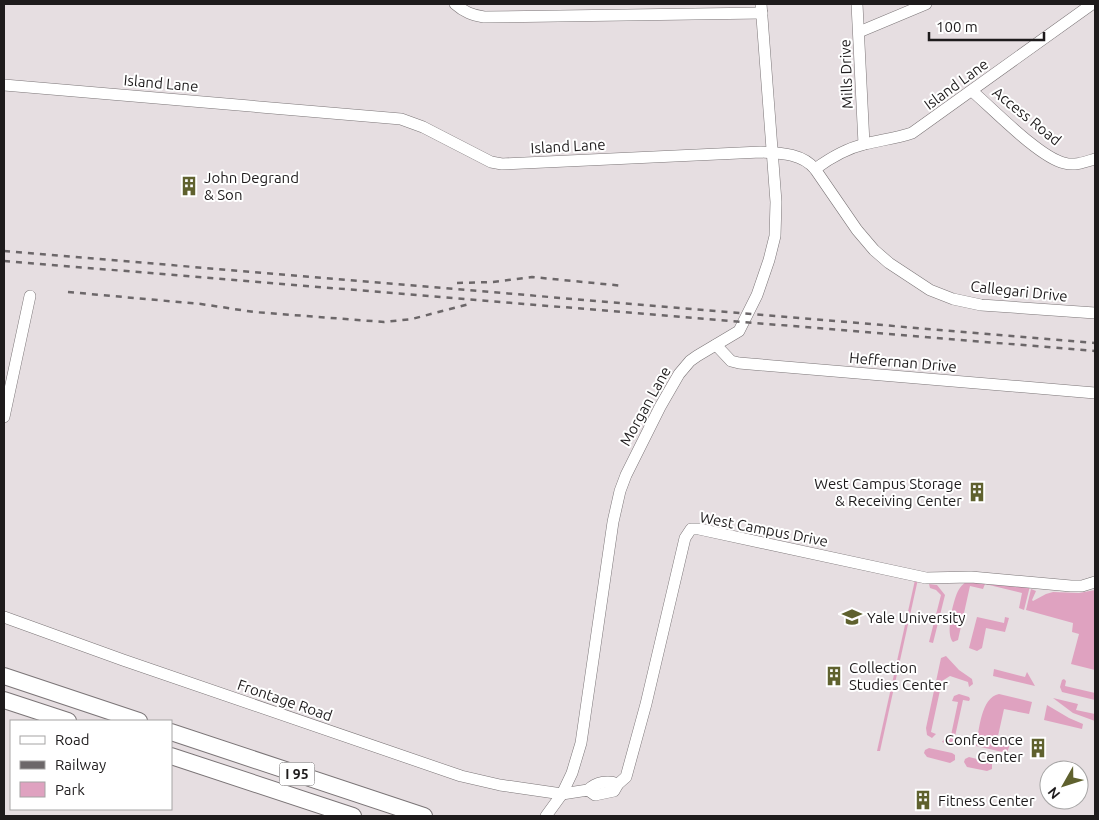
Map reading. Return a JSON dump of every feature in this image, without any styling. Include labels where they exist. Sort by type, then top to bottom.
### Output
[{"type":"highway","points":[[4,676],[136,720]]},
{"type":"highway","points":[[4,700],[65,720]]},
{"type":"highway","name":"I 95","points":[[172,732],[424,816]]},
{"type":"highway","name":"I 95","points":[[172,756],[353,816]]},
{"type":"street","points":[[455,4],[463,11],[474,16],[484,17],[761,8]]},
{"type":"street","name":"Mills Drive","points":[[857,4],[864,144]]},
{"type":"street","points":[[859,32],[926,4]]},
{"type":"street","points":[[1071,4],[1078,13]]},
{"type":"street","name":"Island Lane","points":[[4,85],[401,119],[423,127],[491,162],[502,164],[773,153],[805,159],[815,169],[846,151],[864,144],[912,133],[1092,4]]},
{"type":"street","name":"Morgan Lane","points":[[546,816],[562,794],[572,773],[581,743],[614,522],[620,491],[626,475],[679,374],[690,361],[739,331],[743,325],[757,295],[769,260],[775,236],[776,219],[773,153],[761,8]]},
{"type":"street","name":"Access Road","points":[[972,91],[1043,153],[1065,163],[1079,164],[1095,159]]},
{"type":"street","name":"Callegari Drive","points":[[815,169],[857,230],[874,250],[889,263],[930,290],[981,305],[1095,313]]},
{"type":"street","points":[[4,417],[30,296]]},
{"type":"street","name":"Heffernan Drive","points":[[716,345],[731,360],[748,364],[1095,393]]},
{"type":"street","name":"West Campus Drive","points":[[562,794],[588,790],[595,795],[608,793],[614,791],[618,784],[626,777],[646,704],[683,544],[686,534],[691,529],[699,529],[926,578],[971,577],[1071,586],[1082,586],[1095,582]]},
{"type":"street","name":"Frontage Road","points":[[4,617],[123,660],[461,776],[500,785],[562,794]]},
{"type":"green space","points":[[917,571],[918,579],[880,751],[877,751]]},
{"type":"green space","points":[[966,582],[1030,586],[1024,610],[1019,608],[1022,593],[985,584],[983,589],[970,586],[958,640],[953,642],[950,632],[952,609],[958,591]]},
{"type":"green space","points":[[929,584],[937,585],[945,595],[933,643],[929,642],[941,595],[936,590],[930,588]]},
{"type":"green space","points":[[1031,589],[1036,591],[1033,601],[1053,592],[1079,593],[1095,590],[1095,670],[1071,664],[1079,634],[1072,632],[1073,623],[1026,610]]},
{"type":"green space","points":[[977,617],[1004,623],[1005,617],[1009,618],[1005,632],[986,628],[982,648],[977,651],[969,648]]},
{"type":"green space","points":[[946,656],[959,670],[972,679],[973,684],[969,687],[968,682],[950,676],[942,681],[931,732],[936,734],[932,738],[927,735],[926,728],[941,658]]},
{"type":"green space","points":[[994,669],[1025,677],[1027,672],[1035,686],[993,676]]},
{"type":"green space","points":[[1064,679],[1066,681],[1065,686],[1095,693],[1095,700],[1062,692],[1060,687]]},
{"type":"green space","points":[[959,694],[970,699],[969,701],[963,700],[954,741],[959,743],[958,747],[942,742],[944,739],[950,740],[958,702],[952,701],[954,696]]},
{"type":"green space","points":[[999,694],[1032,702],[1029,714],[1004,709],[998,736],[1008,739],[1007,743],[1010,744],[1007,753],[976,746],[982,716],[988,701],[993,696]]},
{"type":"green space","points":[[1053,698],[1078,704],[1076,710],[1095,714],[1095,721],[1073,713]]},
{"type":"green space","points":[[1047,705],[1083,724],[1082,729],[1044,720]]},
{"type":"green space","points":[[929,748],[952,753],[955,755],[955,760],[950,763],[927,757],[924,753]]},
{"type":"green space","points":[[969,757],[989,762],[992,764],[992,769],[987,771],[967,767],[964,762]]},
{"type":"railway","points":[[4,251],[1095,343]]},
{"type":"railway","points":[[4,261],[1095,351]]},
{"type":"railway","points":[[457,283],[493,282],[532,277],[624,286]]},
{"type":"railway","points":[[68,292],[201,304],[254,312],[384,322],[412,319],[469,304]]},
{"type":"place","name":"John Degrand & Son","points":[[189,186]]},
{"type":"place","name":"West Campus Storage & Receiving Center","points":[[977,492]]},
{"type":"place","name":"Yale University","points":[[852,617]]},
{"type":"place","name":"Collection Studies Center","points":[[834,676]]},
{"type":"place","name":"Conference Center","points":[[1038,748]]},
{"type":"place","name":"Fitness Center","points":[[923,800]]}]
